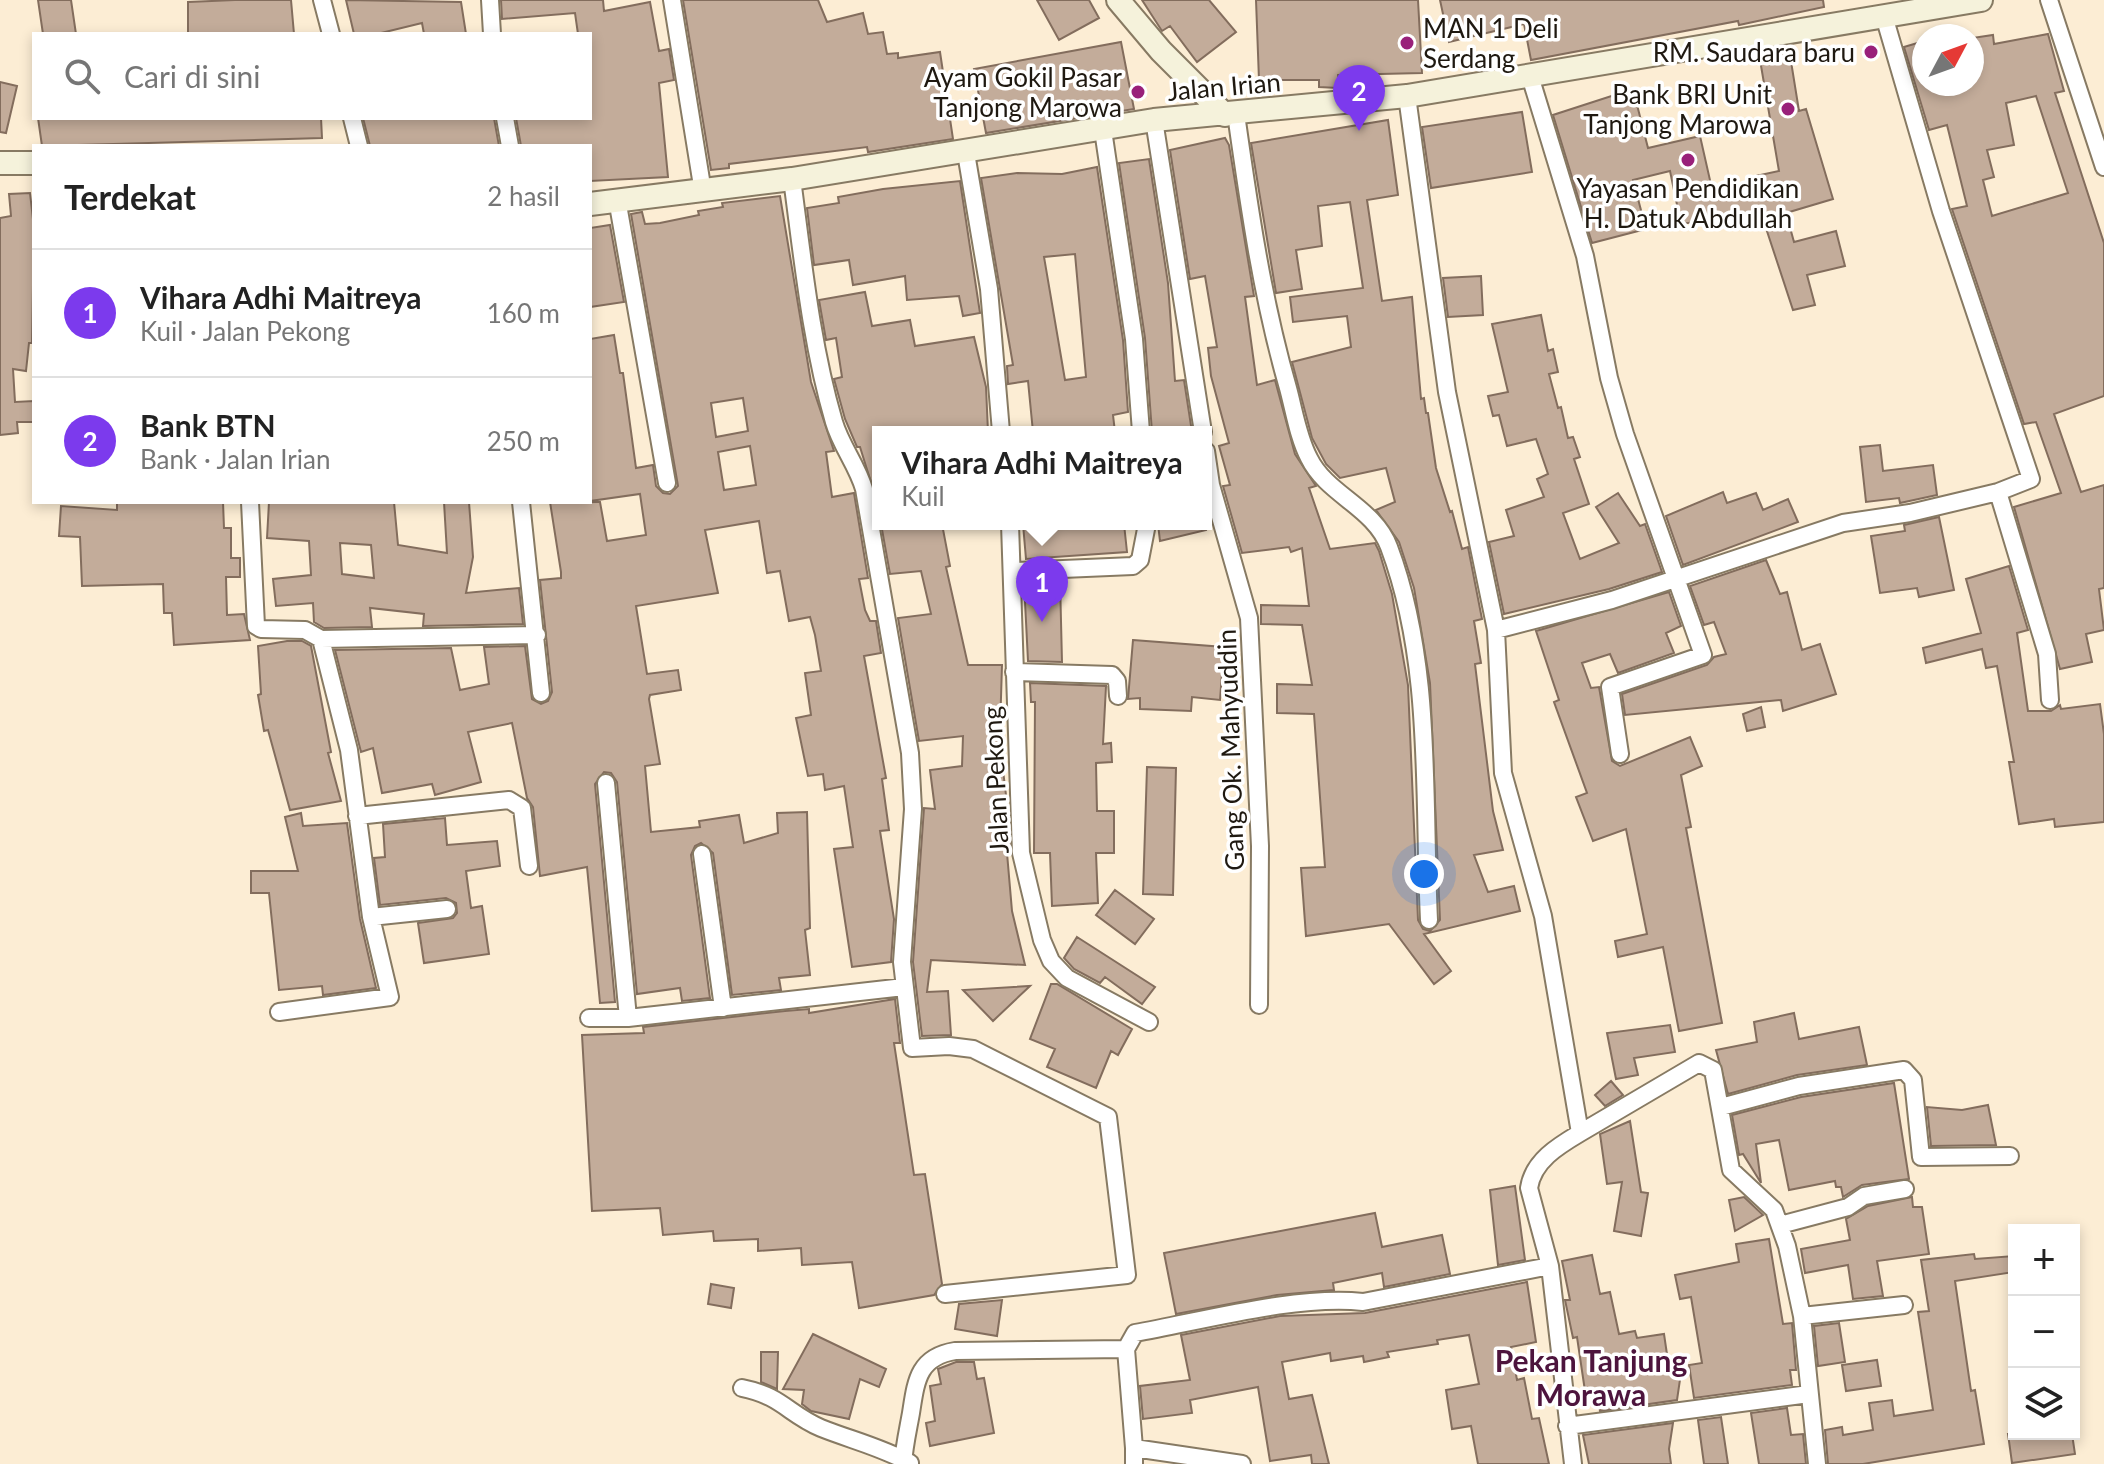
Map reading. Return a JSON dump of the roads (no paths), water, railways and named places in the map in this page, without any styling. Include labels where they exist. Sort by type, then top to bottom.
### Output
[{"type":"main road","points":[[1118,0],[1161,51],[1231,114]]},
{"type":"main road","name":"Jalan Irian","points":[[592,204],[792,179],[1154,120],[1407,96],[1981,0]]},
{"type":"main road","points":[[0,163],[32,163]]},
{"type":"street","points":[[322,0],[330,32]]},
{"type":"street","points":[[490,0],[492,32]]},
{"type":"street","points":[[672,0],[703,192]]},
{"type":"street","points":[[2049,0],[2104,167]]},
{"type":"street","points":[[1496,630],[1612,600],[1843,523],[1910,513],[2026,483],[2030,475],[1941,211],[1884,16]]},
{"type":"street","points":[[1530,76],[1585,256],[1609,378],[1625,434],[1703,655],[1610,687],[1620,754]]},
{"type":"street","points":[[1407,96],[1447,392],[1496,630],[1503,773],[1543,916],[1580,1133]]},
{"type":"street","points":[[1231,114],[1275,344],[1308,457],[1323,476],[1378,524],[1389,547],[1410,624],[1426,785],[1429,920]]},
{"type":"street","points":[[352,120],[358,144]]},
{"type":"street","points":[[505,120],[510,144]]},
{"type":"street","points":[[1154,120],[1202,426]]},
{"type":"street","points":[[1103,130],[1134,339],[1141,426]]},
{"type":"street","points":[[966,153],[989,289],[1000,426]]},
{"type":"street","points":[[792,179],[814,347],[838,436],[854,459],[864,489],[910,753],[913,809],[904,902],[904,987],[912,1048],[949,1046],[973,1049],[1108,1117],[1127,1275],[945,1294]]},
{"type":"street","points":[[617,199],[667,483]]},
{"type":"street","name":"Gang Ok. Mahyuddin","points":[[1212,477],[1233,569],[1249,618],[1260,846],[1259,1005]]},
{"type":"street","points":[[1998,492],[2047,654],[2050,700]]},
{"type":"street","points":[[250,504],[256,626],[261,629],[305,630],[321,639],[537,635]]},
{"type":"street","points":[[521,504],[541,693]]},
{"type":"street","name":"Jalan Pekong","points":[[1011,530],[1021,853],[1042,940],[1051,961],[1067,978],[1149,1022]]},
{"type":"street","points":[[1014,571],[1133,566],[1140,560],[1146,530]]},
{"type":"street","points":[[279,1012],[390,997],[371,917],[349,750],[321,639]]},
{"type":"street","points":[[1014,672],[1112,675],[1117,681],[1118,696]]},
{"type":"street","points":[[606,783],[628,1018]]},
{"type":"street","points":[[357,816],[509,800],[522,808],[529,866]]},
{"type":"street","points":[[702,854],[723,1008]]},
{"type":"street","points":[[371,917],[447,909]]},
{"type":"street","points":[[589,1018],[628,1018],[904,987]]},
{"type":"street","points":[[1573,1464],[1550,1266],[1529,1188],[1530,1178],[1545,1159],[1580,1133],[1699,1063],[1713,1070],[1731,1170],[1774,1210],[1780,1225],[1802,1316],[1817,1464]]},
{"type":"street","points":[[1721,1107],[1799,1086],[1904,1070],[1913,1080],[1921,1157],[2010,1156]]},
{"type":"street","points":[[1780,1225],[1848,1207],[1864,1196],[1905,1189]]},
{"type":"street","points":[[1242,1464],[1134,1456],[1126,1349],[1135,1333],[1293,1305],[1339,1299],[1363,1302],[1550,1266]]},
{"type":"street","points":[[1802,1316],[1904,1305]]},
{"type":"street","points":[[742,1388],[768,1394],[818,1427],[872,1444],[906,1462],[915,1380],[924,1365],[936,1356],[955,1351],[1126,1349]]},
{"type":"street","points":[[1567,1426],[1809,1394]]},
{"type":"place","name":"MAN 1 Deli Serdang","points":[[1407,43]]},
{"type":"place","name":"RM. Saudara baru","points":[[1871,52]]},
{"type":"place","name":"Ayam Gokil Pasar Tanjong Marowa","points":[[1138,92]]},
{"type":"place","name":"Bank BRI Unit Tanjong Marowa","points":[[1788,109]]},
{"type":"place","name":"Bank BTN","points":[[1359,131]]},
{"type":"place","name":"Yayasan Pendidikan H. Datuk Abdullah","points":[[1688,160]]},
{"type":"place","name":"Vihara Adhi Maitreya","points":[[1042,622]]},
{"type":"district","name":"Pekan Tanjung Morawa","points":[[1591,1377]]}]
